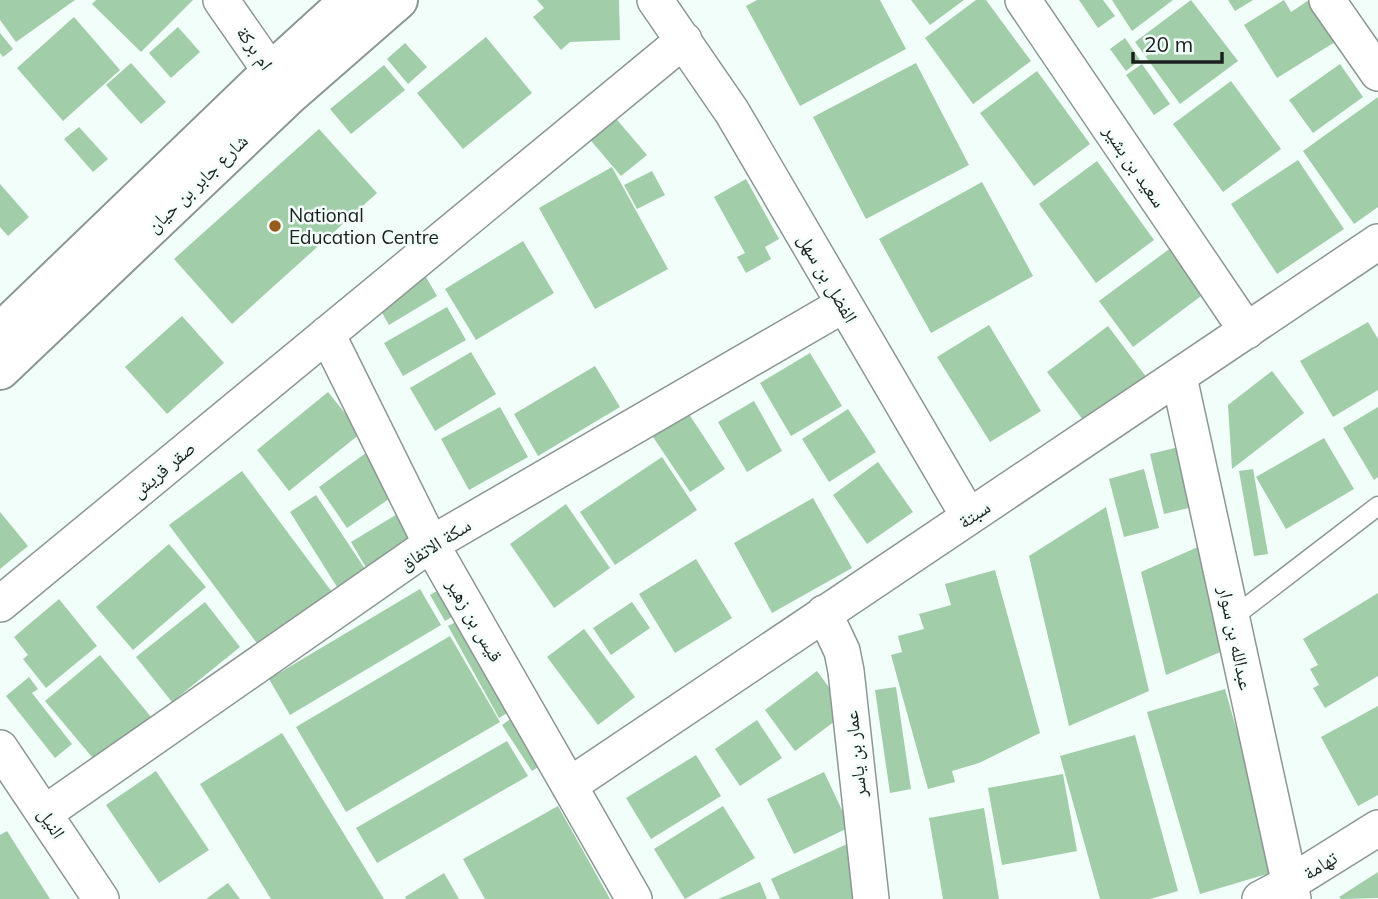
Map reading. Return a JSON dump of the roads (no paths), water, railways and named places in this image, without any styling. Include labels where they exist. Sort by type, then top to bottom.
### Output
[{"type":"street","name":"ام بركة","points":[[221,0],[280,84]]},
{"type":"street","name":"شارع جابر بن حيان","points":[[0,370],[280,84],[350,0]]},
{"type":"street","name":"شارع جابر بن حيان","points":[[0,333],[280,84],[398,0]]},
{"type":"street","name":"الفضل بن سهل","points":[[655,0],[732,112],[969,517]]},
{"type":"street","name":"سعيد بن بشير","points":[[1023,0],[1247,331]]},
{"type":"street","points":[[1327,0],[1378,73]]},
{"type":"street","points":[[327,334],[684,40]]},
{"type":"street","name":"سبتة","points":[[570,785],[1378,242]]},
{"type":"street","name":"سكة الاتفاق","points":[[45,813],[431,544],[843,305]]},
{"type":"street","name":"قيس بن زهير","points":[[327,334],[431,544],[634,899]]},
{"type":"street","name":"صقر قريش","points":[[0,604],[327,334]]},
{"type":"street","name":"عبدالله بن سوار","points":[[1179,377],[1292,891]]},
{"type":"street","name":"عمار بن ياسر","points":[[824,613],[842,651],[846,671],[871,899]]},
{"type":"street","name":"النيل","points":[[0,748],[101,899]]},
{"type":"street","name":"تهامة","points":[[1260,899],[1292,891],[1378,828]]},
{"type":"lane","points":[[1232,618],[1378,506]]},
{"type":"place","name":"National Education Centre","points":[[275,226]]}]
